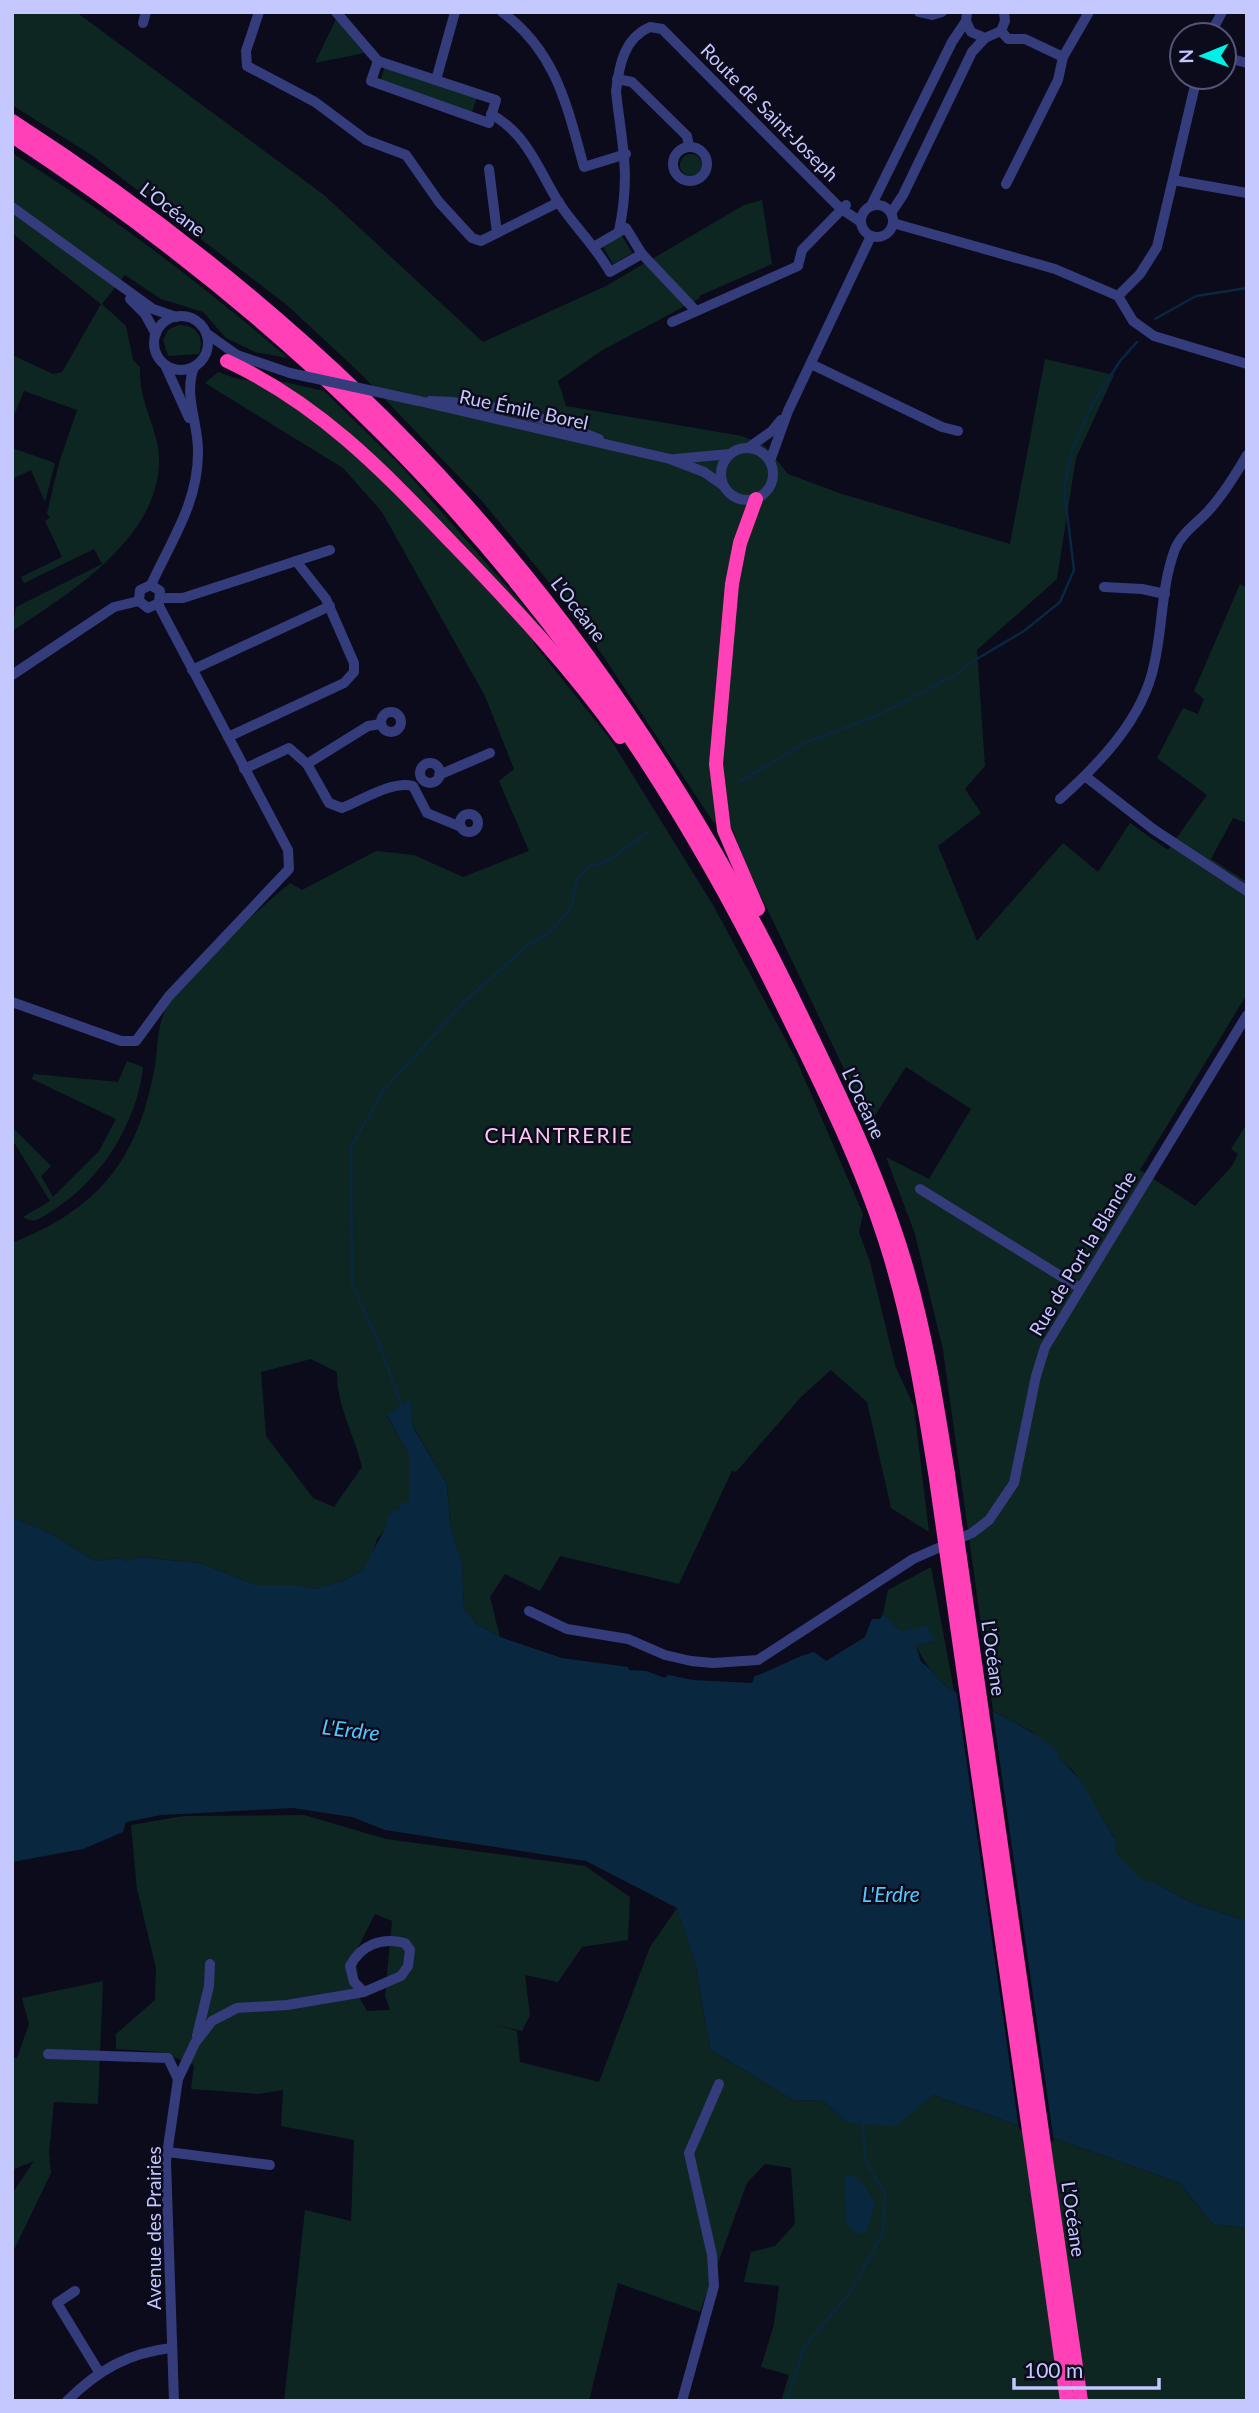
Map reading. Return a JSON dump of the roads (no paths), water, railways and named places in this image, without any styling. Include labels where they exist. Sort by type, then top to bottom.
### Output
[{"type":"highway","name":"L’Océane","points":[[12,121],[147,213],[235,281],[319,354],[447,481],[536,586],[618,696],[699,821],[764,940],[853,1125],[896,1234],[921,1322],[1067,2401]]},
{"type":"highway","name":"L’Océane","points":[[12,136],[108,200],[203,271],[360,409],[453,506],[528,595],[597,687],[643,755],[744,928],[829,1102],[865,1185],[890,1254],[906,1312],[942,1477],[1081,2401]]},
{"type":"highway","points":[[228,361],[293,398],[355,444],[514,607],[564,663],[625,744],[643,755]]},
{"type":"highway","points":[[756,499],[740,543],[732,584],[717,743],[716,786],[724,830],[762,919],[764,940]]},
{"type":"street","points":[[143,23],[146,12]]},
{"type":"street","points":[[259,12],[245,60],[253,71],[315,102],[366,140],[406,155],[439,202],[472,238],[481,241],[559,202]]},
{"type":"street","points":[[336,12],[378,61],[496,100],[489,123],[371,81],[378,61]]},
{"type":"street","points":[[436,80],[455,12]]},
{"type":"street","points":[[502,12],[516,22],[548,61],[565,96],[584,167],[626,154]]},
{"type":"street","points":[[919,12],[932,15],[942,12]]},
{"type":"street","points":[[871,236],[887,233],[972,52],[985,38],[1000,31],[1005,22],[1004,12]]},
{"type":"street","points":[[1006,184],[1058,80],[1063,57],[1089,12]]},
{"type":"street","points":[[966,17],[971,32],[985,38]]},
{"type":"street","points":[[871,236],[861,222],[966,17]]},
{"type":"street","name":"Route de Saint-Joseph","points":[[617,79],[631,40],[650,27],[662,29],[833,198],[861,222]]},
{"type":"street","points":[[1000,31],[1008,39],[1025,39],[1063,57]]},
{"type":"street","points":[[620,231],[626,195],[626,154],[616,91],[617,79],[632,82],[687,136],[690,146]]},
{"type":"street","points":[[1118,296],[1140,274],[1157,247],[1194,91]]},
{"type":"street","points":[[491,114],[515,131],[530,148],[559,202],[595,246],[610,272],[642,254]]},
{"type":"street","points":[[489,169],[497,233]]},
{"type":"street","points":[[1173,180],[1247,192]]},
{"type":"street","points":[[869,208],[884,206],[892,218],[1055,269],[1118,296],[1133,321],[1147,332],[1247,364]]},
{"type":"street","points":[[12,207],[153,309],[194,320],[206,333],[208,348],[194,367],[190,393],[198,451],[192,495],[178,533],[151,585],[141,589],[139,601]]},
{"type":"street","points":[[672,322],[798,266],[802,250],[844,208]]},
{"type":"street","name":"Route de Saint-Joseph","points":[[844,208],[869,208]]},
{"type":"street","points":[[595,246],[626,228],[642,254],[696,311]]},
{"type":"street","points":[[788,411],[772,431],[748,448],[730,454],[722,469],[724,486],[737,499],[756,499],[766,493],[772,482],[770,461],[788,411],[871,236]]},
{"type":"street","points":[[113,281],[145,314],[156,334],[156,353],[165,364],[193,425]]},
{"type":"street","points":[[156,334],[166,321],[176,317]]},
{"type":"street","name":"Rue Émile Borel","points":[[206,333],[237,355],[290,373]]},
{"type":"street","name":"Rue Émile Borel","points":[[204,356],[670,458],[704,472],[724,486]]},
{"type":"street","points":[[165,364],[179,370],[194,367]]},
{"type":"street","points":[[811,364],[942,427],[958,431]]},
{"type":"street","points":[[748,448],[760,451],[770,461]]},
{"type":"street","name":"Rue Émile Borel","points":[[670,458],[707,458],[730,454]]},
{"type":"street","points":[[1060,799],[1085,776],[1122,733],[1142,701],[1154,667],[1164,594],[1176,545],[1227,489],[1247,456]]},
{"type":"street","points":[[139,601],[146,607],[159,601],[183,598],[330,550]]},
{"type":"street","points":[[228,737],[350,679],[354,672],[354,663],[330,606],[296,561]]},
{"type":"street","points":[[12,1002],[125,1042],[136,1041],[194,967],[288,872],[290,861],[284,843],[192,670],[159,601],[158,589],[151,585]]},
{"type":"street","points":[[1104,587],[1142,589],[1164,594]]},
{"type":"street","points":[[12,675],[114,607],[139,601]]},
{"type":"street","points":[[192,670],[330,606]]},
{"type":"street","points":[[307,764],[369,726],[381,724]]},
{"type":"street","points":[[244,769],[289,748],[307,764],[329,803],[342,808],[396,785],[413,786],[422,778]]},
{"type":"street","points":[[422,778],[432,783],[439,775],[490,753]]},
{"type":"street","points":[[422,778],[421,769],[428,764],[437,767],[439,775]]},
{"type":"street","points":[[1085,776],[1153,829],[1247,891]]},
{"type":"street","points":[[413,786],[427,813],[461,827]]},
{"type":"street","name":"Rue de Port la Blanche","points":[[529,1611],[567,1629],[628,1639],[665,1655],[691,1661],[737,1663],[758,1660],[913,1559],[972,1533],[1003,1504],[1014,1483],[1045,1348],[1247,1015]]},
{"type":"street","points":[[920,1189],[1080,1288]]},
{"type":"street","points":[[195,2043],[212,2021],[237,2008],[286,2005],[364,1992],[401,1976],[408,1966],[410,1950],[405,1943],[373,1942],[357,1954],[350,1966],[354,1982],[364,1992]]},
{"type":"street","points":[[195,2043],[207,1998],[210,1964]]},
{"type":"street","name":"Avenue des Prairies","points":[[174,2401],[168,2152],[178,2079],[195,2043]]},
{"type":"street","points":[[48,2054],[168,2059],[178,2079]]},
{"type":"street","points":[[682,2401],[714,2286],[712,2255],[688,2153],[719,2084]]},
{"type":"street","points":[[168,2152],[270,2165]]},
{"type":"street","points":[[75,2291],[57,2303],[99,2372]]},
{"type":"street","points":[[67,2401],[99,2372],[124,2358],[172,2348]]},
{"type":"water","name":"L'Erdre","points":[[411,1400],[413,1427],[447,1484],[450,1525],[462,1564],[464,1609],[477,1624],[500,1637],[562,1658],[628,1667],[629,1670],[646,1671],[665,1678],[668,1675],[693,1680],[752,1683],[755,1676],[814,1652],[826,1661],[865,1637],[872,1619],[880,1619],[883,1614],[901,1631],[927,1626],[936,1641],[916,1645],[921,1662],[949,1688],[1019,1725],[1058,1752],[1058,1756],[1081,1781],[1115,1839],[1115,1851],[1140,1879],[1157,1884],[1192,1903],[1247,1921],[1247,2228],[1213,2224],[1180,2183],[933,2095],[896,2126],[847,2123],[824,2101],[793,2100],[710,2049],[696,1966],[677,1908],[586,1861],[385,1830],[352,1817],[293,1808],[161,1815],[126,1822],[123,1832],[83,1849],[12,1862],[12,1517],[50,1533],[95,1561],[120,1558],[127,1561],[138,1557],[200,1563],[256,1585],[298,1585],[314,1589],[343,1581],[363,1570],[387,1525],[386,1519],[394,1510],[400,1511],[400,1505],[409,1501],[409,1455],[387,1415]]},
{"type":"water","points":[[846,2174],[860,2179],[875,2203],[866,2233],[856,2234],[846,2223]]},
{"type":"waterway","points":[[1155,319],[1196,296],[1247,288]]},
{"type":"waterway","points":[[739,782],[805,743],[876,716],[957,674],[1024,631],[1060,602],[1074,570],[1064,488],[1072,451],[1092,405],[1120,361],[1137,342]]},
{"type":"waterway","points":[[402,1407],[377,1338],[352,1285],[351,1147],[383,1091],[463,1003],[527,946],[550,932],[571,908],[577,880],[588,867],[608,861],[648,832]]},
{"type":"waterway","points":[[787,2401],[804,2347],[850,2293],[883,2233],[885,2194],[865,2160],[863,2123]]},
{"type":"district","name":"CHANTRERIE","points":[[559,1134]]}]
